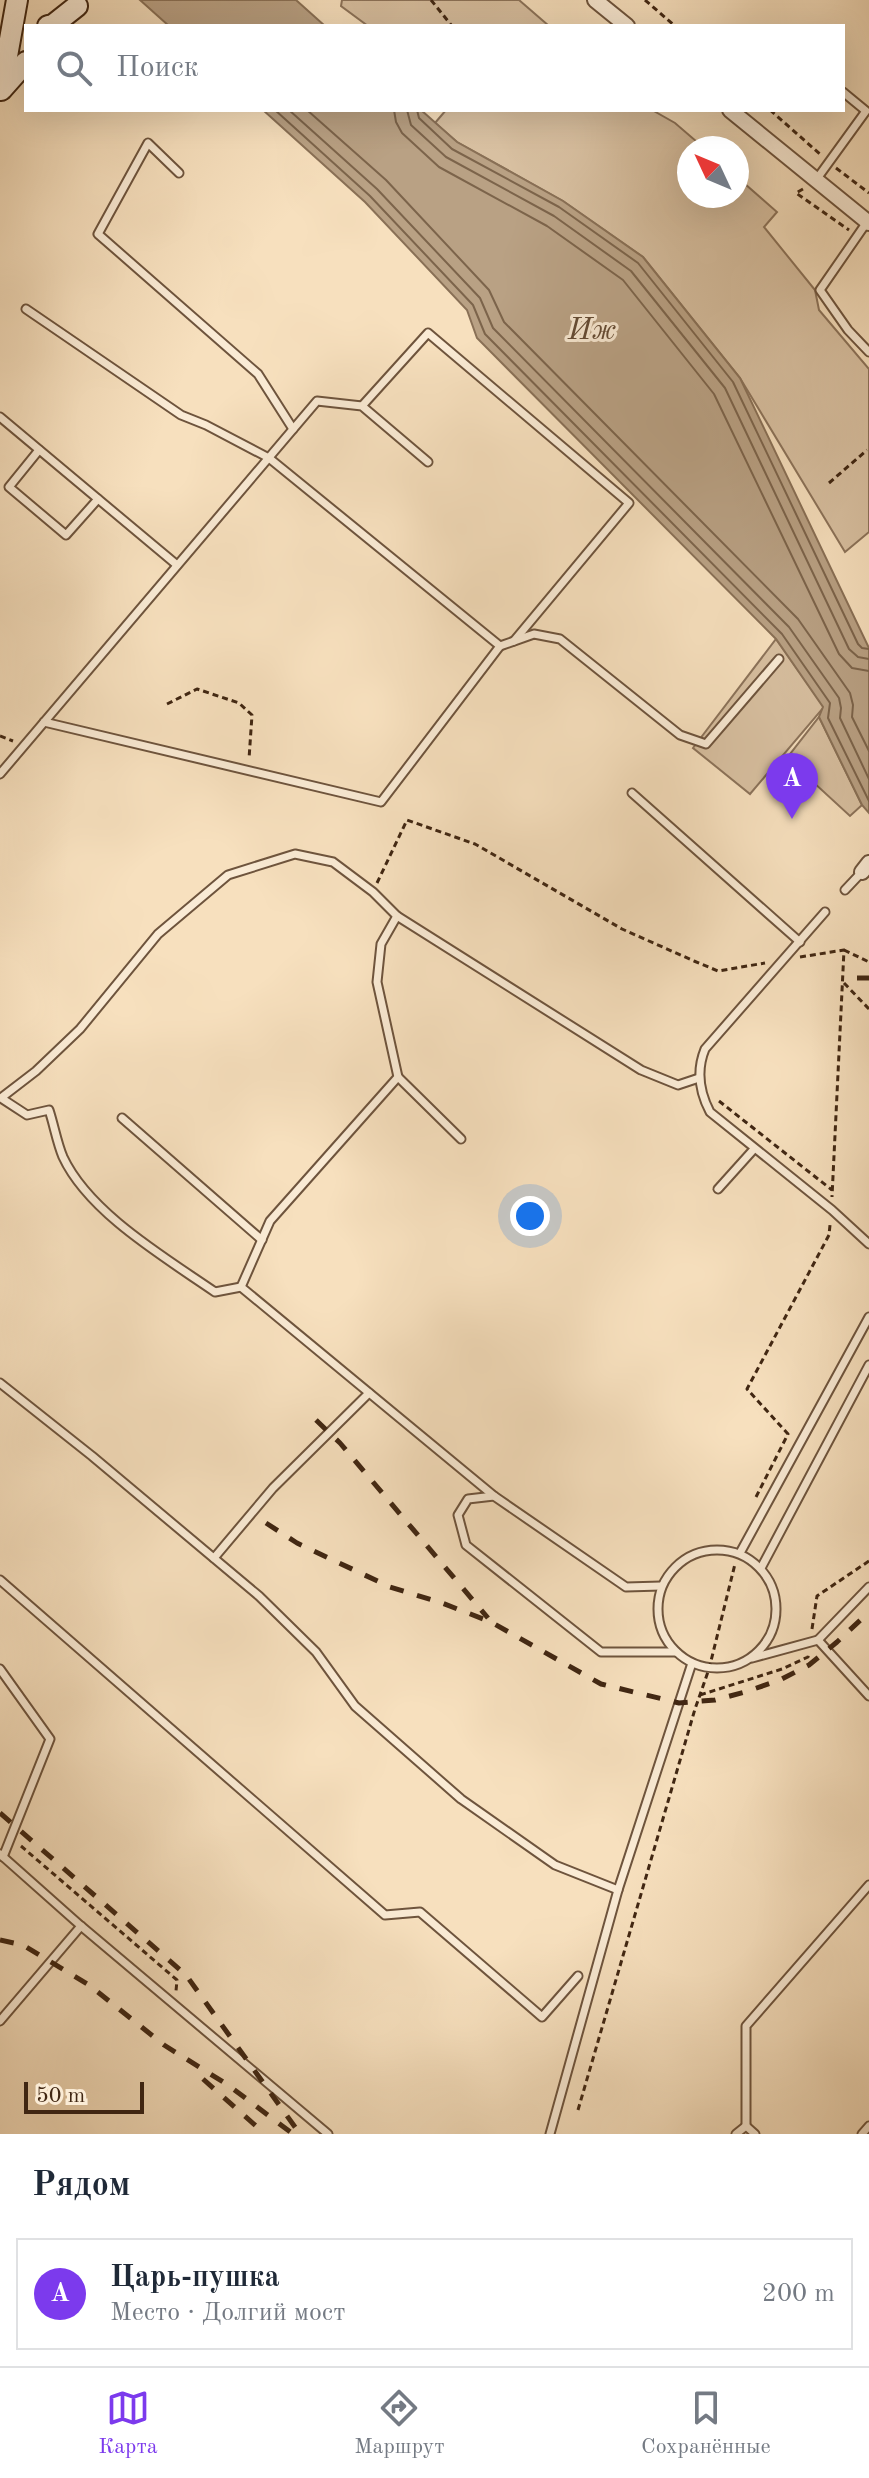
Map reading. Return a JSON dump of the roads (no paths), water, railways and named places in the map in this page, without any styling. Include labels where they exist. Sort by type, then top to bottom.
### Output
[{"type":"main road","points":[[19,0],[27,19],[36,24]]},
{"type":"main road","points":[[1,91],[19,0]]},
{"type":"main road","points":[[54,24],[79,3]]},
{"type":"main road","points":[[61,24],[79,3]]},
{"type":"main road","points":[[1,91],[24,64]]},
{"type":"street","points":[[595,0],[625,24]]},
{"type":"street","points":[[732,112],[868,222]]},
{"type":"lane","points":[[816,180],[868,109],[845,93]]},
{"type":"lane","points":[[179,173],[148,143],[98,234],[258,374],[293,429]]},
{"type":"lane","points":[[868,222],[820,290],[848,330],[869,352]]},
{"type":"lane","points":[[26,309],[181,415],[269,458],[500,646]]},
{"type":"lane","points":[[362,406],[428,333],[629,503],[514,641]]},
{"type":"lane","points":[[0,774],[317,401],[362,406],[428,462]]},
{"type":"lane","points":[[0,417],[177,565]]},
{"type":"lane","points":[[39,450],[9,487],[32,507],[66,535],[98,499]]},
{"type":"lane","points":[[44,722],[381,802],[500,646],[534,634],[560,639],[680,735],[706,744],[779,659]]},
{"type":"lane","points":[[632,793],[800,942]]},
{"type":"lane","points":[[241,1287],[215,1292],[160,1254],[93,1201],[64,1158],[49,1110],[27,1115],[1,1098],[36,1071],[80,1029],[158,934],[228,875],[295,854],[333,862],[373,892],[397,916],[641,1070],[678,1085],[699,1078]]},
{"type":"lane","points":[[845,890],[865,868]]},
{"type":"lane","points":[[825,912],[705,1049],[699,1064],[699,1078],[703,1100],[710,1112],[832,1210],[869,1244]]},
{"type":"lane","points":[[397,916],[381,944],[377,982],[398,1077],[461,1139]]},
{"type":"lane","points":[[241,1287],[270,1221],[398,1077]]},
{"type":"lane","points":[[122,1118],[262,1240]]},
{"type":"lane","points":[[718,1189],[754,1149]]},
{"type":"lane","points":[[241,1287],[494,1496],[626,1587],[661,1586]]},
{"type":"lane","points":[[738,1553],[869,1317]]},
{"type":"lane","points":[[761,1568],[869,1365]]},
{"type":"lane","points":[[0,1383],[259,1596],[316,1652],[355,1706],[461,1799],[555,1865],[618,1890]]},
{"type":"lane","points":[[214,1558],[273,1488],[369,1393]]},
{"type":"lane","points":[[494,1496],[468,1499],[458,1515],[466,1545],[601,1652],[676,1652]]},
{"type":"lane","points":[[750,1659],[767,1640],[776,1616],[774,1590],[761,1568],[738,1553],[709,1549],[680,1561],[661,1586],[659,1625],[676,1652],[692,1663],[709,1669],[730,1667],[818,1640],[869,1587]]},
{"type":"lane","points":[[0,1580],[385,1915],[420,1912],[542,2017],[578,1976]]},
{"type":"lane","points":[[818,1640],[869,1696]]},
{"type":"lane","points":[[550,2134],[618,1890],[692,1663]]},
{"type":"lane","points":[[0,1669],[50,1739],[1,1856],[328,2134]]},
{"type":"lane","points":[[755,2134],[746,2126],[746,2026],[869,1885]]},
{"type":"lane","points":[[0,2021],[81,1926]]},
{"type":"lane","points":[[736,2134],[746,2126]]},
{"type":"lane","points":[[862,2134],[869,2126]]},
{"type":"water","points":[[140,0],[296,0],[323,24],[167,24]]},
{"type":"water","name":"Иж","points":[[265,112],[423,112],[457,142],[563,201],[643,257],[740,378],[869,648],[869,813],[862,805],[819,717],[823,707],[776,639],[477,338],[467,310],[365,202]]},
{"type":"railway","points":[[857,978],[869,978]]},
{"type":"railway","points":[[316,1420],[340,1443],[488,1618]]},
{"type":"railway","points":[[266,1523],[297,1543],[390,1587],[491,1622],[601,1684],[679,1703],[715,1700],[780,1680],[809,1665],[869,1612]]},
{"type":"railway","points":[[0,1813],[186,1975],[300,2134]]},
{"type":"railway","points":[[0,1940],[23,1945],[89,1985],[164,2045],[228,2085],[293,2134]]},
{"type":"railway","points":[[203,2079],[265,2134]]},
{"type":"place","name":"Царь-пушка","points":[[792,819]]}]
